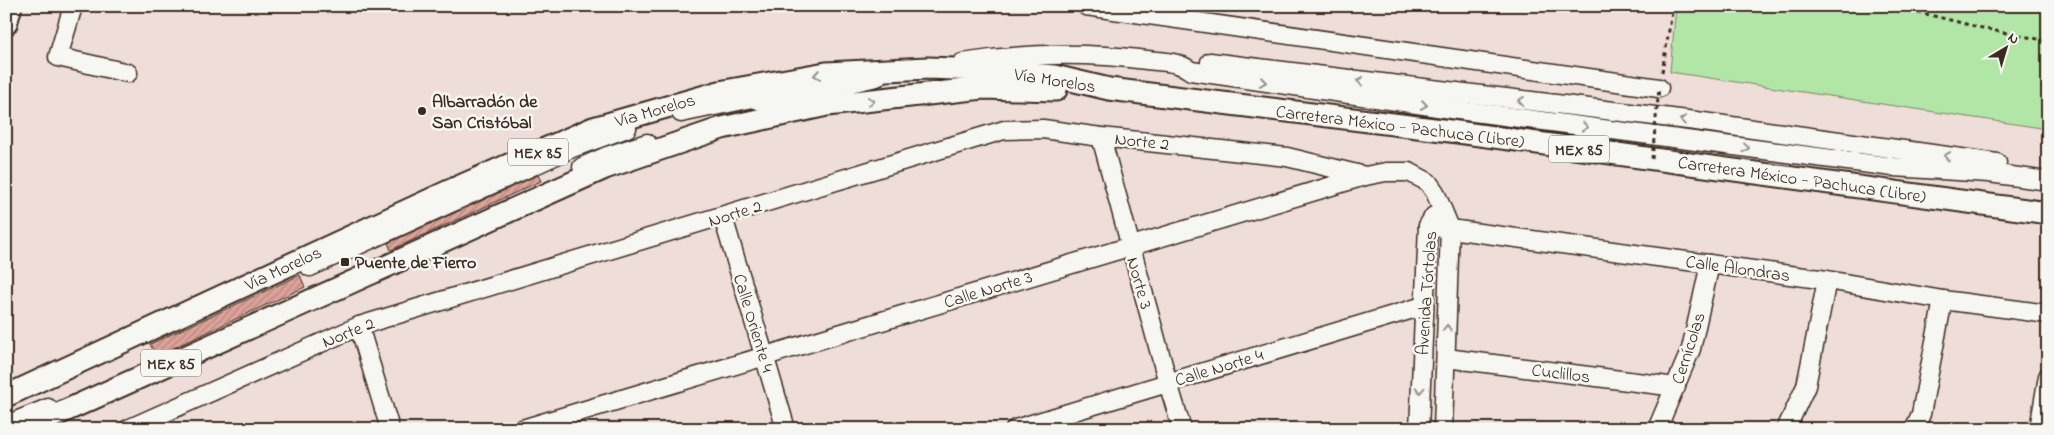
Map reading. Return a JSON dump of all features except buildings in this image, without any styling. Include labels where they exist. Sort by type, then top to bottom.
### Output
[{"type":"main road","points":[[6,24],[11,6]]},
{"type":"main road","name":"Vía Morelos","points":[[6,396],[451,190],[593,128],[710,95],[826,74],[928,68],[1054,76],[1109,89]]},
{"type":"main road","name":"Vía Morelos","points":[[25,429],[605,168],[722,128],[827,105],[983,88],[1109,89]]},
{"type":"main road","name":"Carretera México - Pachuca (Libre)","points":[[1109,89],[1450,132],[2048,213]]},
{"type":"street","points":[[73,6],[58,57],[128,73]]},
{"type":"street","points":[[1086,6],[1659,88]]},
{"type":"street","points":[[6,404],[572,148],[618,131],[692,110],[753,98],[764,102],[896,73],[1031,54],[1089,55],[1183,65],[1191,72],[1461,110],[1893,167],[1990,173],[2048,181]]},
{"type":"street","points":[[1183,65],[1192,60],[1696,121],[2048,170]]},
{"type":"street","points":[[6,425],[128,374],[397,253],[606,156],[721,119],[757,110],[764,102]]},
{"type":"street","name":"Norte 2","points":[[128,429],[359,326],[723,217],[1004,130],[1043,129],[1287,157],[1365,176]]},
{"type":"street","name":"Norte 3","points":[[1101,137],[1182,429]]},
{"type":"street","name":"Calle Norte 3","points":[[522,429],[1365,176],[1386,172],[1409,172],[1428,182],[1441,205]]},
{"type":"street","name":"Avenida Tórtolas","points":[[1419,429],[1428,226],[1441,205]]},
{"type":"street","name":"Avenida Tórtolas","points":[[1441,205],[1450,228],[1443,429]]},
{"type":"street","name":"Calle Oriente 4","points":[[723,217],[786,429]]},
{"type":"street","name":"Calle Alondras","points":[[1428,226],[1827,280],[1943,300],[2048,314]]},
{"type":"street","name":"Cernícolas","points":[[1656,429],[1691,349],[1710,264]]},
{"type":"street","points":[[1786,429],[1806,386],[1827,280]]},
{"type":"street","points":[[1914,429],[1921,414],[1943,300]]},
{"type":"street","name":"Calle Norte 4","points":[[1014,429],[1423,306]]},
{"type":"street","points":[[359,326],[390,429]]},
{"type":"street","name":"Cuclillos","points":[[1446,358],[1676,387]]},
{"type":"street","points":[[2039,429],[2048,376]]},
{"type":"path","points":[[1652,159],[1659,88],[1673,6]]},
{"type":"path","points":[[1894,6],[1986,29],[2048,40]]},
{"type":"green space","points":[[1676,6],[2048,6],[2048,129],[1670,72]]},
{"type":"place","name":"Albarradón de San Cristóbal","points":[[422,111]]},
{"type":"place","name":"Puente de Fierro","points":[[345,262]]}]
